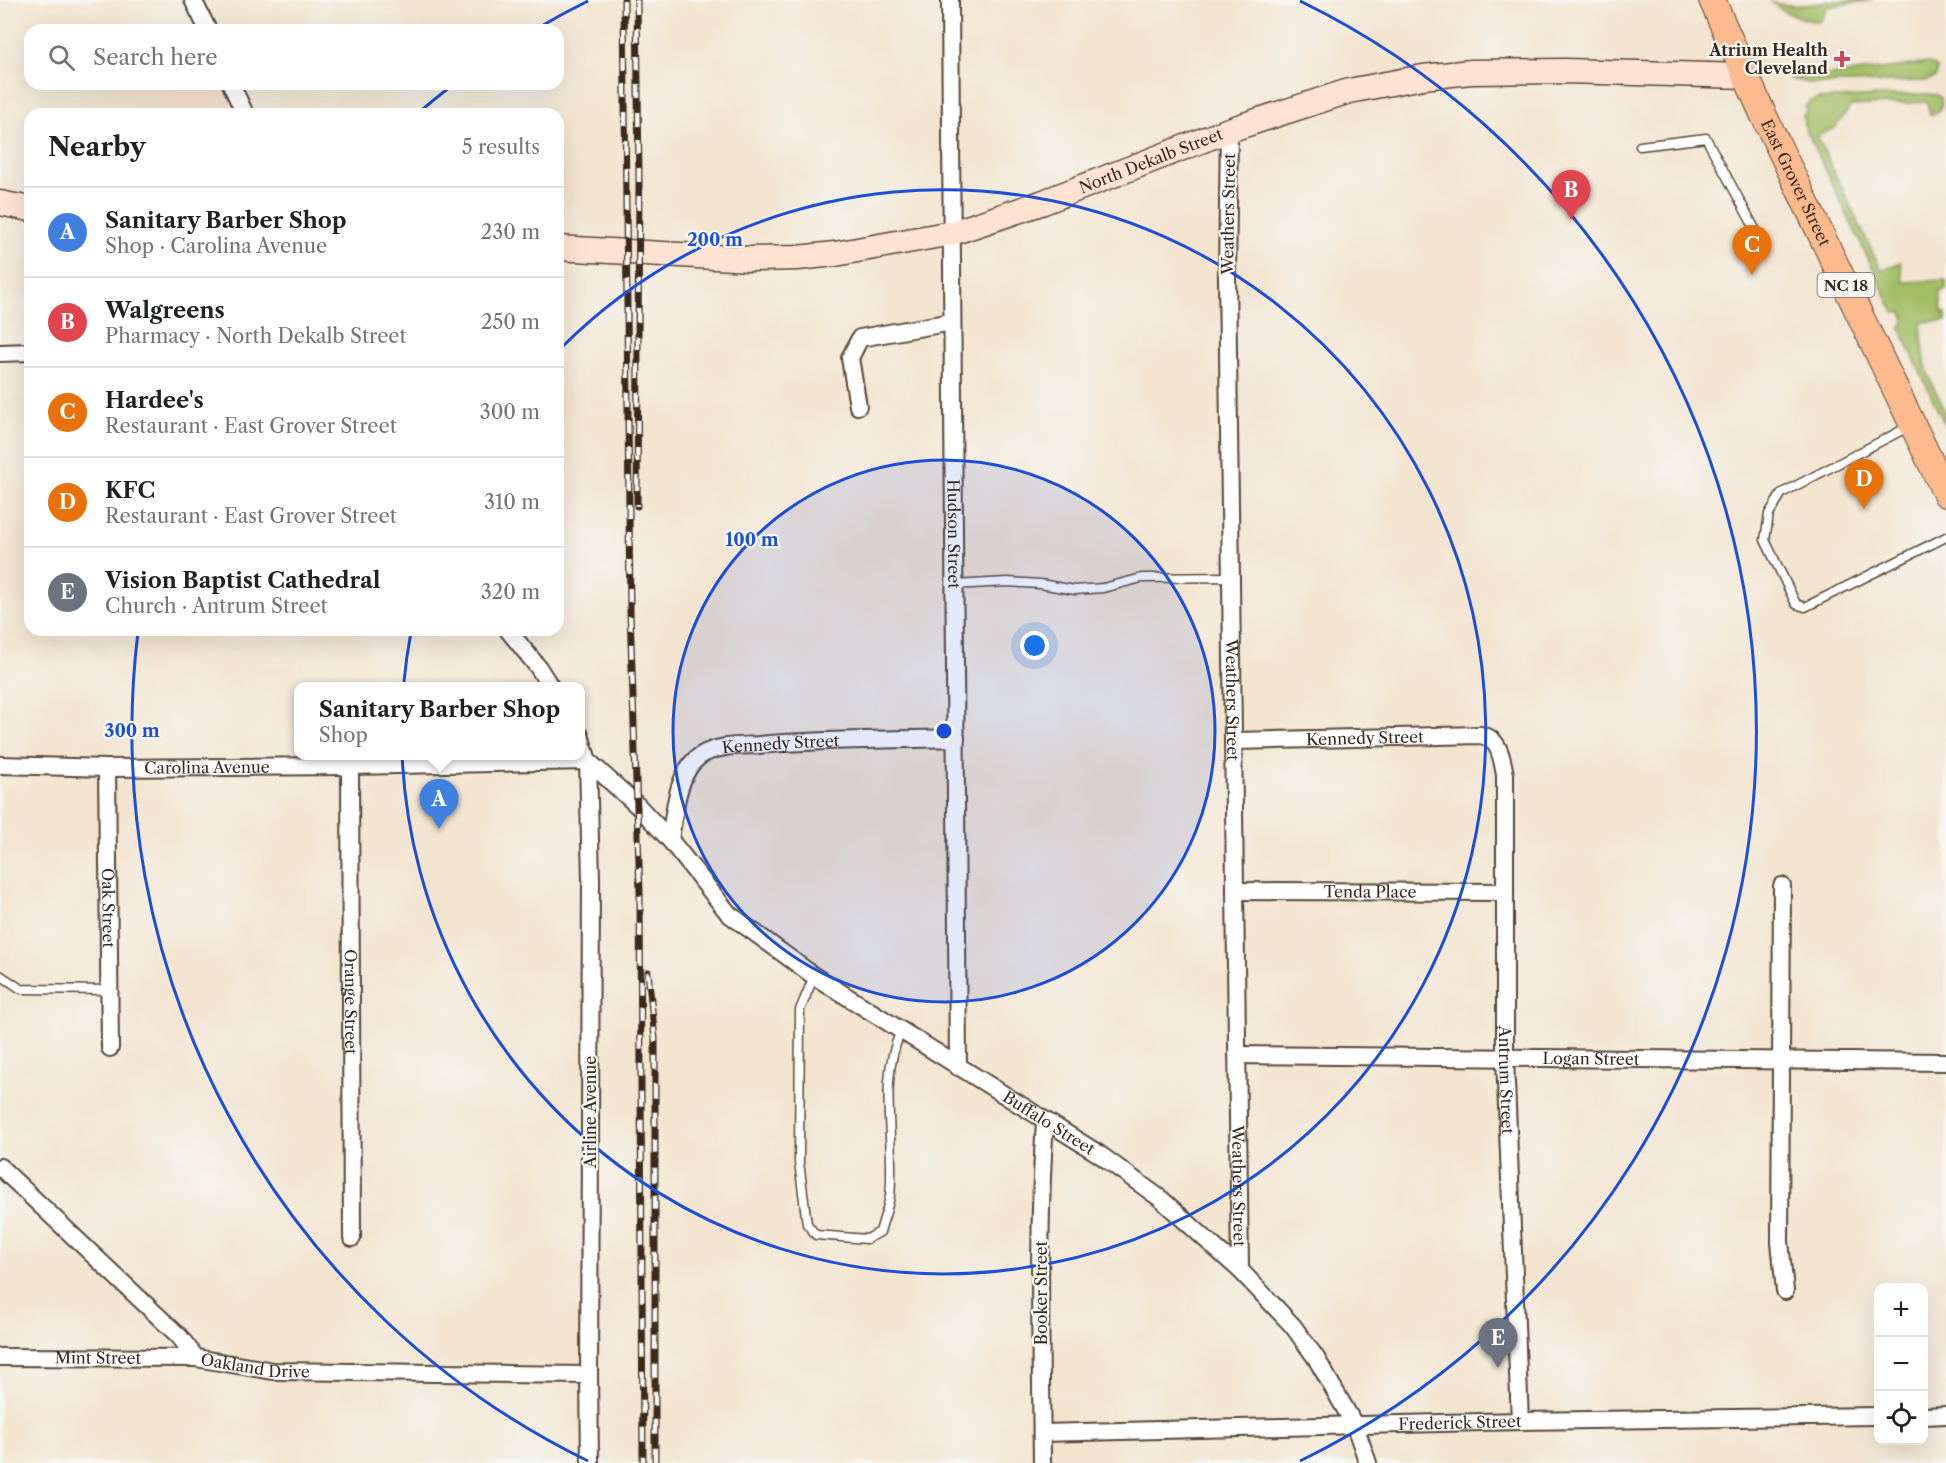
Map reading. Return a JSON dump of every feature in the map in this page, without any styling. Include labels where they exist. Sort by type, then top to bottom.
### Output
[{"type":"main road","name":"East Grover Street","points":[[1713,0],[1745,76],[1946,494]]},
{"type":"main road","name":"North Dekalb Street","points":[[564,248],[750,259],[796,258],[867,249],[952,233],[1041,203],[1229,130],[1349,91],[1423,77],[1471,72],[1564,71],[1745,76]]},
{"type":"main road","points":[[0,203],[24,208]]},
{"type":"street","points":[[193,0],[205,24]]},
{"type":"street","name":"Hudson Street","points":[[950,0],[958,1066]]},
{"type":"street","points":[[234,90],[242,108]]},
{"type":"street","name":"Weathers Street","points":[[1229,130],[1227,276],[1240,1270]]},
{"type":"street","points":[[858,406],[850,358],[860,338],[952,322]]},
{"type":"street","points":[[0,353],[24,352]]},
{"type":"street","points":[[513,636],[547,682]]},
{"type":"street","name":"Kennedy Street","points":[[1233,741],[1480,735],[1494,741]]},
{"type":"street","name":"Kennedy Street","points":[[670,840],[676,800],[686,770],[700,756],[715,750],[785,742],[956,738]]},
{"type":"street","name":"Antrum Street","points":[[1494,741],[1505,775],[1505,1058],[1520,1421]]},
{"type":"street","points":[[585,751],[588,761],[638,806],[670,840]]},
{"type":"street","name":"Carolina Avenue","points":[[0,765],[107,768],[588,761]]},
{"type":"street","name":"Airline Avenue","points":[[588,761],[591,880],[590,1463]]},
{"type":"street","name":"Orange Street","points":[[350,766],[352,1238]]},
{"type":"street","name":"Oak Street","points":[[107,768],[110,1048]]},
{"type":"street","name":"Buffalo Street","points":[[670,840],[729,914],[814,976],[1099,1154],[1161,1199],[1240,1270],[1293,1326],[1316,1358],[1355,1426],[1368,1463]]},
{"type":"street","points":[[1782,886],[1780,1242],[1785,1290]]},
{"type":"street","name":"Tenda Place","points":[[1235,891],[1505,892]]},
{"type":"street","name":"Logan Street","points":[[1237,1055],[1946,1062]]},
{"type":"street","name":"Booker Street","points":[[1042,1463],[1040,1300],[1042,1163],[1045,1122]]},
{"type":"street","name":"Oakland Drive","points":[[0,1167],[179,1336],[196,1359],[273,1371],[589,1375]]},
{"type":"street","name":"Mint Street","points":[[0,1357],[196,1359]]},
{"type":"street","points":[[1928,1416],[1946,1415]]},
{"type":"street","name":"Frederick Street","points":[[1042,1433],[1520,1421],[1874,1416]]},
{"type":"lane","points":[[1640,147],[1706,138],[1761,240]]},
{"type":"lane","points":[[1913,425],[1782,493],[1769,514],[1766,540],[1796,604],[1805,607],[1946,537]]},
{"type":"lane","points":[[954,585],[1007,582],[1040,584],[1075,590],[1104,588],[1142,578],[1231,577]]},
{"type":"lane","points":[[0,975],[21,989],[110,990]]},
{"type":"lane","points":[[814,976],[800,1010],[799,1162],[807,1224],[816,1234],[867,1239],[880,1232],[890,1196],[887,1110],[895,1042],[901,1031]]},
{"type":"green space","points":[[1836,0],[1872,0],[1827,7],[1818,22],[1786,12],[1771,1],[1795,6]]},
{"type":"green space","points":[[1929,63],[1937,67],[1937,73],[1935,78],[1926,81],[1814,84],[1789,79],[1793,77],[1831,75]]},
{"type":"green space","points":[[1928,94],[1941,98],[1940,110],[1936,113],[1930,115],[1927,102],[1851,106],[1835,128],[1817,136],[1881,270],[1901,262],[1903,282],[1946,280],[1946,290],[1940,291],[1942,313],[1946,313],[1946,321],[1921,322],[1927,370],[1944,410],[1946,428],[1900,328],[1905,321],[1902,312],[1894,313],[1804,125],[1803,117],[1807,109],[1805,107],[1809,102],[1817,99]]},
{"type":"railway","points":[[624,0],[630,613],[640,892],[643,1463]]},
{"type":"railway","points":[[637,0],[639,180],[637,506]]},
{"type":"railway","points":[[648,972],[655,1039],[655,1463]]},
{"type":"place","name":"Atrium Health Cleveland","points":[[1842,59]]},
{"type":"place","name":"Walgreens","points":[[1571,220]]},
{"type":"place","name":"Hardee's","points":[[1752,275]]},
{"type":"place","name":"KFC","points":[[1864,509]]},
{"type":"place","name":"Sanitary Barber Shop","points":[[439,829]]},
{"type":"place","name":"Vision Baptist Cathedral","points":[[1498,1368]]}]
